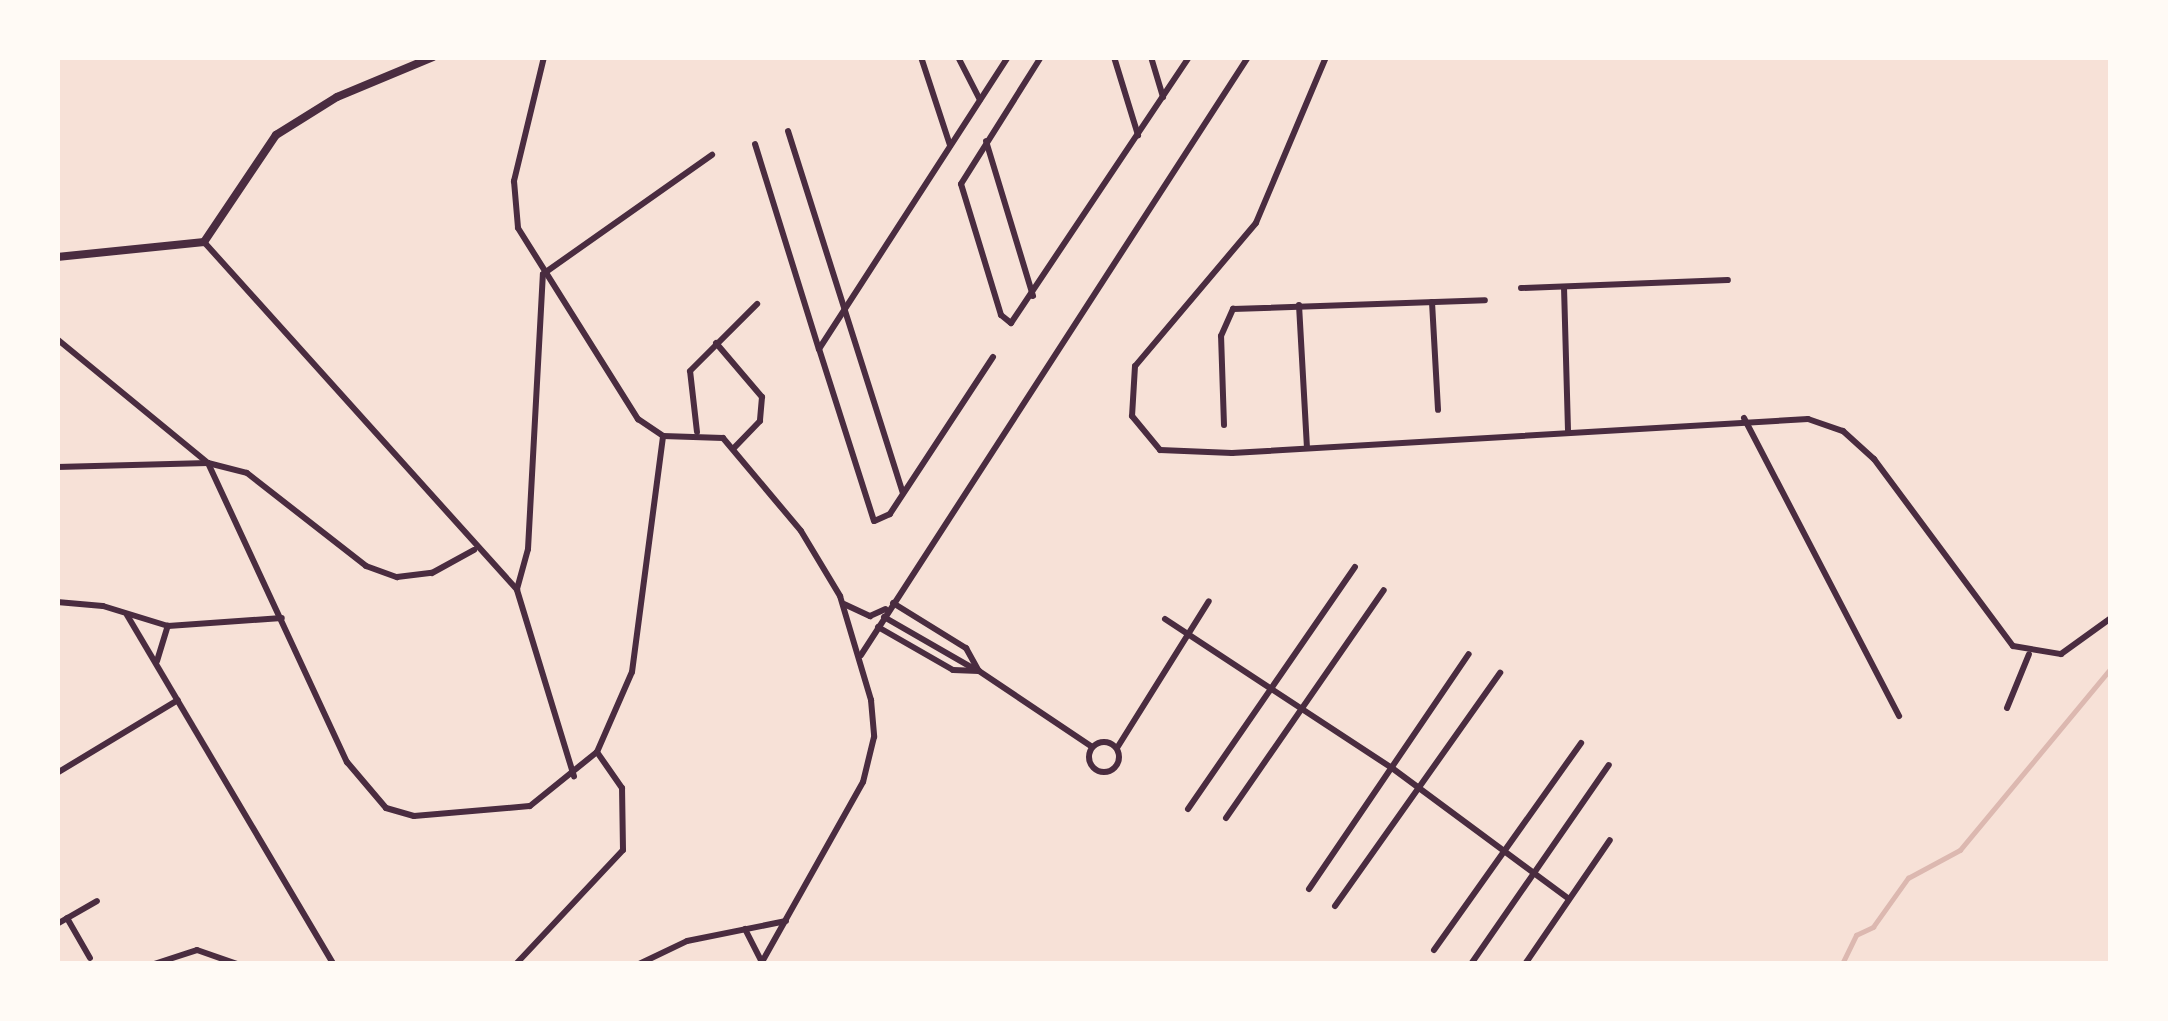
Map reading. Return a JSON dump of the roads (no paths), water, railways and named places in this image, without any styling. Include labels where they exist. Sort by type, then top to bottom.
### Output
[{"type":"street","points":[[57,257],[204,242],[277,135],[337,97],[433,57]]},
{"type":"street","points":[[544,57],[513,197],[518,227],[543,274],[638,418],[663,436],[697,432],[734,448],[816,550],[861,655],[872,757],[762,963]]},
{"type":"street","points":[[921,57],[950,145]]},
{"type":"street","points":[[958,57],[980,100]]},
{"type":"street","points":[[820,349],[1008,57]]},
{"type":"street","points":[[1041,57],[961,184],[1003,320],[1013,322],[1189,57]]},
{"type":"street","points":[[1114,57],[1138,135]]},
{"type":"street","points":[[1150,57],[1163,97]]},
{"type":"street","points":[[861,655],[1248,57]]},
{"type":"street","points":[[1326,57],[1275,193],[1135,367],[1129,401],[1137,429],[1160,450],[1183,455],[1744,418],[1808,418],[1858,442],[1993,625],[2029,654],[2062,654],[2111,618]]},
{"type":"street","points":[[788,131],[903,493]]},
{"type":"street","points":[[986,141],[1033,296]]},
{"type":"street","points":[[754,144],[872,519],[886,519],[993,357]]},
{"type":"street","points":[[543,274],[712,155]]},
{"type":"street","points":[[204,242],[474,550],[517,590],[574,777]]},
{"type":"street","points":[[517,590],[528,549],[543,274]]},
{"type":"street","points":[[1521,288],[1728,280]]},
{"type":"street","points":[[1564,286],[1568,430]]},
{"type":"street","points":[[1224,425],[1226,315],[1244,306],[1485,300]]},
{"type":"street","points":[[1432,302],[1438,410]]},
{"type":"street","points":[[697,432],[690,371],[757,304]]},
{"type":"street","points":[[1299,305],[1306,448]]},
{"type":"street","points":[[57,339],[208,463],[347,762],[386,808],[414,816],[508,813],[574,777],[597,752],[632,672],[663,436]]},
{"type":"street","points":[[716,343],[762,397],[760,421],[734,448]]},
{"type":"street","points":[[1744,418],[1899,716]]},
{"type":"street","points":[[57,467],[208,463],[247,473],[380,572],[415,577],[474,550]]},
{"type":"street","points":[[1188,808],[1355,567]]},
{"type":"street","points":[[1226,818],[1384,590]]},
{"type":"street","points":[[839,596],[870,616],[893,603]]},
{"type":"street","points":[[1092,747],[1089,760],[1103,772],[1116,766],[1117,748],[1209,601]]},
{"type":"street","points":[[57,602],[168,626],[282,618]]},
{"type":"street","points":[[893,603],[966,648],[979,671]]},
{"type":"street","points":[[127,615],[333,964]]},
{"type":"street","points":[[884,616],[979,671],[1092,747]]},
{"type":"street","points":[[1165,619],[1392,768],[1569,899]]},
{"type":"street","points":[[159,670],[154,650],[168,626]]},
{"type":"street","points":[[878,627],[953,670],[979,671]]},
{"type":"street","points":[[1309,889],[1469,654]]},
{"type":"street","points":[[2007,708],[2029,654]]},
{"type":"street","points":[[1336,906],[1500,673]]},
{"type":"street","points":[[57,773],[178,700]]},
{"type":"street","points":[[1092,747],[1105,741],[1117,748]]},
{"type":"street","points":[[1434,950],[1581,743]]},
{"type":"street","points":[[516,964],[623,850],[622,788],[597,752]]},
{"type":"street","points":[[1471,964],[1609,765]]},
{"type":"street","points":[[1526,964],[1610,840]]},
{"type":"street","points":[[57,924],[97,901]]},
{"type":"street","points":[[67,918],[90,958]]},
{"type":"street","points":[[639,964],[687,940],[786,921]]},
{"type":"street","points":[[745,928],[762,963]]},
{"type":"street","points":[[154,964],[197,950],[237,964]]},
{"type":"waterway","points":[[1842,964],[1856,935],[1873,927],[1908,878],[1960,850],[2111,668]]}]
